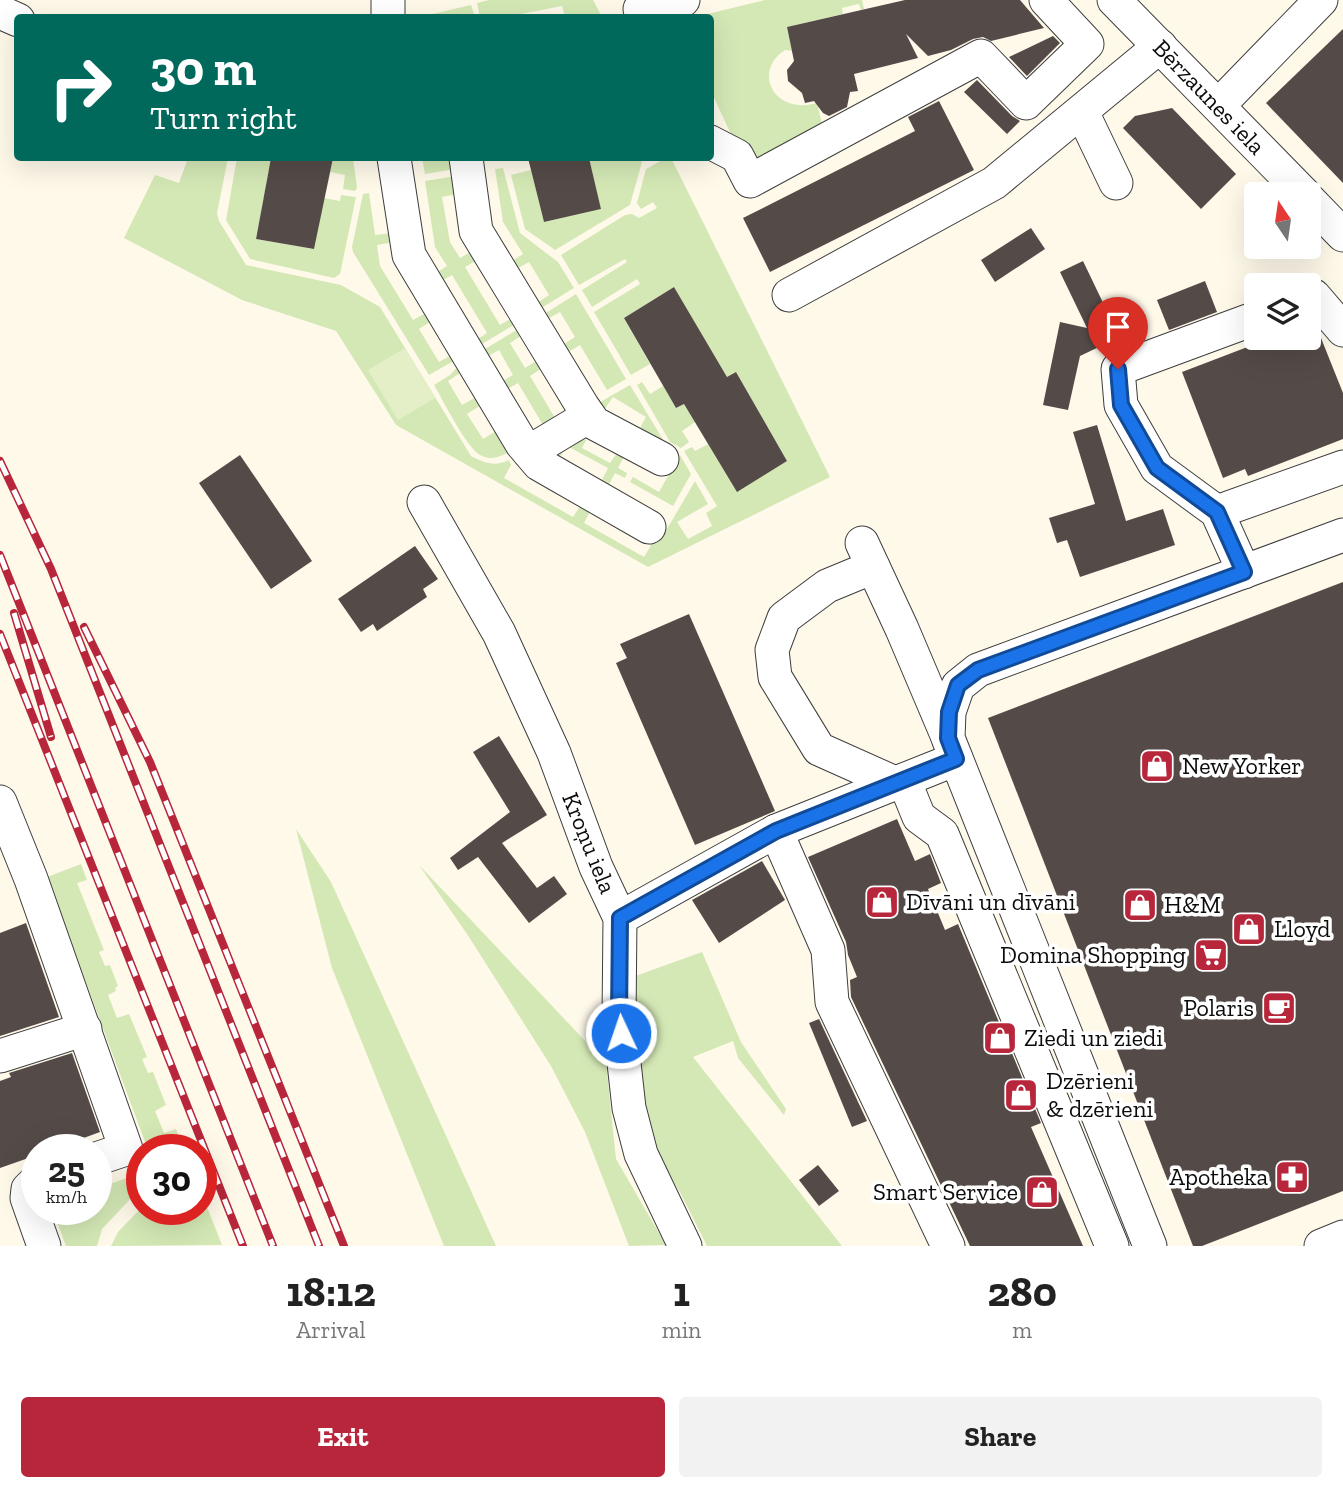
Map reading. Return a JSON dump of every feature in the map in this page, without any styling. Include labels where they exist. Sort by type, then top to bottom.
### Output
[{"type":"street","points":[[642,14],[640,9],[683,0]]},
{"type":"street","points":[[714,144],[737,156],[750,181],[981,56],[1026,103],[1087,44],[1046,0]]},
{"type":"street","name":"Bērzaunes iela","points":[[1114,0],[1293,182]]},
{"type":"street","points":[[1219,105],[1321,0]]},
{"type":"street","points":[[789,295],[994,183],[1160,46]]},
{"type":"street","points":[[1082,112],[1116,183]]},
{"type":"street","points":[[394,161],[409,255],[529,452],[540,464],[649,527]]},
{"type":"street","points":[[466,161],[476,232],[589,416],[594,423],[662,459]]},
{"type":"street","points":[[1321,212],[1343,235]]},
{"type":"street","points":[[1244,322],[1118,369],[1121,405],[1157,468],[1217,512],[1244,572]]},
{"type":"street","points":[[529,452],[589,416]]},
{"type":"street","points":[[1217,512],[1343,467]]},
{"type":"street","name":"Kroņu iela","points":[[424,502],[499,633],[554,753],[596,867],[620,918],[619,1018],[629,1108],[641,1154],[685,1246]]},
{"type":"street","points":[[952,748],[949,712],[958,685],[978,670],[1343,535]]},
{"type":"street","points":[[1112,1246],[942,834],[919,817],[900,781],[819,749],[775,677],[772,650],[784,618],[867,555],[907,640],[952,748],[1144,1244]]},
{"type":"street","points":[[620,918],[776,831],[900,781],[952,748]]},
{"type":"street","points":[[0,802],[31,879],[126,1149],[112,1154]]},
{"type":"street","points":[[776,831],[828,950],[832,1002],[948,1246]]},
{"type":"street","points":[[0,1056],[85,1029]]},
{"type":"street","points":[[37,1225],[44,1246]]},
{"type":"street","points":[[1321,1246],[1343,1237]]},
{"type":"green space","points":[[489,0],[593,0],[600,14],[564,14],[562,6],[521,14],[479,14],[477,3]]},
{"type":"green space","points":[[765,0],[862,0],[864,9],[861,10],[859,4],[842,8],[843,14],[787,27],[792,51],[785,50],[776,57],[771,66],[769,75],[774,91],[789,103],[817,103],[823,128],[756,163],[734,141],[714,98],[714,14],[707,14]]},
{"type":"green space","points":[[471,5],[474,14],[433,14]]},
{"type":"green space","points":[[187,161],[227,161],[217,213],[219,221],[246,265],[341,285],[380,307],[471,456],[490,463],[509,460],[511,465],[504,478],[573,517],[582,503],[592,508],[584,523],[644,557],[662,527],[667,529],[695,481],[708,504],[677,522],[688,539],[712,526],[706,513],[717,506],[684,451],[692,447],[695,451],[708,444],[737,491],[787,461],[736,372],[727,377],[674,287],[624,318],[650,364],[631,375],[594,312],[640,284],[637,279],[592,307],[582,290],[627,262],[625,259],[579,285],[561,255],[625,215],[632,214],[639,218],[657,208],[653,202],[641,209],[637,203],[646,169],[661,161],[672,161],[830,477],[648,567],[396,425],[336,331],[242,300],[124,238],[155,175],[179,183]]},
{"type":"green space","points":[[236,161],[270,161],[256,239],[313,249],[324,198],[340,201],[341,195],[356,197],[340,274],[334,278],[250,259],[226,220]]},
{"type":"green space","points":[[332,161],[353,161],[357,188],[355,191],[343,189],[345,175],[330,172]]},
{"type":"green space","points":[[423,161],[454,161],[455,169],[425,174]]},
{"type":"green space","points":[[590,161],[642,161],[630,205],[555,250],[525,229],[511,175],[531,170],[544,222],[601,209]]},
{"type":"green space","points":[[503,168],[520,233],[558,262],[574,288],[538,310],[534,305],[549,295],[529,262],[513,271],[509,263],[523,254],[503,222],[495,169]]},
{"type":"green space","points":[[456,176],[459,194],[442,197],[450,242],[460,258],[474,250],[479,259],[465,267],[500,325],[514,317],[517,323],[477,347],[473,342],[487,333],[452,275],[438,283],[433,275],[447,266],[435,247],[425,181]]},
{"type":"green space","points":[[369,193],[375,235],[392,233],[394,242],[377,245],[380,266],[413,320],[428,312],[433,320],[419,329],[439,362],[453,354],[457,359],[429,375],[353,252],[363,194]]},
{"type":"green space","points":[[576,294],[626,379],[607,390],[580,345],[565,354],[561,346],[575,337],[560,312],[544,321],[541,316]]},
{"type":"green space","points":[[520,328],[524,334],[510,343],[525,368],[539,359],[544,367],[530,376],[555,418],[543,425],[518,383],[504,391],[499,383],[513,375],[499,350],[483,359],[480,352]]},
{"type":"green space","points":[[405,348],[435,398],[398,420],[368,370]]},
{"type":"green space","points":[[460,364],[463,371],[448,381],[462,405],[478,396],[483,404],[467,414],[483,439],[498,430],[511,451],[496,458],[488,458],[474,450],[462,433],[434,385],[450,375]]},
{"type":"green space","points":[[642,382],[650,394],[663,386],[676,408],[684,404],[695,422],[682,431],[689,442],[681,448],[670,442],[637,385]]},
{"type":"green space","points":[[630,385],[665,443],[638,432],[646,417],[613,397],[604,410],[595,405]]},
{"type":"green space","points":[[580,436],[586,440],[582,448],[610,463],[619,450],[626,453],[618,468],[627,473],[625,478],[615,473],[607,488],[600,484],[608,468],[567,446],[557,461],[551,458],[550,452]]},
{"type":"green space","points":[[680,455],[691,474],[673,506],[630,482],[633,477],[659,492]]},
{"type":"green space","points":[[296,829],[331,882],[496,1246],[444,1246],[332,968]]},
{"type":"green space","points":[[81,864],[87,880],[77,883],[104,950],[99,952],[105,966],[110,965],[118,986],[116,991],[108,995],[117,1018],[129,1014],[147,1057],[142,1059],[148,1073],[153,1072],[166,1105],[155,1111],[164,1133],[176,1129],[178,1134],[142,1134],[47,877]]},
{"type":"green space","points":[[419,865],[606,1063],[616,1159],[666,1245],[629,1246],[585,1132],[551,1066],[467,934]]},
{"type":"green space","points":[[702,952],[741,1042],[786,1109],[784,1115],[738,1058],[733,1041],[693,1057],[842,1246],[707,1246],[681,1194],[650,1143],[641,1120],[630,978]]},
{"type":"green space","points":[[126,1178],[126,1204],[112,1218],[112,1183]]},
{"type":"green space","points":[[126,1224],[214,1225],[222,1245],[111,1246]]},
{"type":"green space","points":[[58,1225],[106,1225],[97,1246],[66,1246]]},
{"type":"building","points":[[905,0],[1020,0],[1044,28],[991,41],[983,37],[973,39],[951,50],[928,56],[906,34],[918,58],[854,74],[858,91],[850,92],[847,107],[829,116],[823,113],[814,101],[805,103],[802,93],[788,81],[787,70],[794,61],[787,27]]},
{"type":"building","points":[[1343,29],[1343,183],[1266,103]]},
{"type":"building","points":[[1053,36],[1060,43],[1027,76],[1009,57]]},
{"type":"building","points":[[977,80],[1020,121],[1007,134],[964,92]]},
{"type":"building","points":[[939,101],[974,170],[770,272],[743,218],[915,131],[908,117]]},
{"type":"building","points":[[1172,108],[1236,174],[1201,209],[1123,128],[1135,116]]},
{"type":"building","points":[[270,161],[332,161],[314,249],[256,239]]},
{"type":"building","points":[[529,161],[590,161],[601,209],[544,222]]},
{"type":"building","points":[[1031,228],[1045,249],[995,282],[981,260]]},
{"type":"building","points":[[1083,261],[1118,334],[1124,335],[1080,356],[1068,410],[1043,405],[1060,322],[1087,328],[1060,272]]},
{"type":"building","points":[[1205,281],[1217,312],[1169,330],[1157,300]]},
{"type":"building","points":[[674,287],[727,377],[736,372],[787,461],[737,492],[684,404],[676,408],[624,318]]},
{"type":"building","points":[[1321,338],[1343,393],[1343,439],[1248,476],[1245,469],[1223,478],[1182,372],[1244,348],[1321,350]]},
{"type":"building","points":[[1097,425],[1126,521],[1163,509],[1175,545],[1080,577],[1067,540],[1057,543],[1049,518],[1095,504],[1073,432]]},
{"type":"building","points":[[240,455],[312,561],[271,589],[199,483]]},
{"type":"building","points":[[415,546],[438,579],[423,589],[427,597],[377,631],[373,624],[361,632],[338,599]]},
{"type":"building","name":"Domina Shopping","points":[[1343,582],[1343,1191],[1202,1246],[1193,1246],[988,718]]},
{"type":"building","points":[[689,614],[775,811],[695,845],[616,663],[627,658],[620,644]]},
{"type":"building","points":[[499,736],[547,815],[502,843],[537,888],[554,876],[567,894],[529,923],[478,857],[458,870],[450,858],[510,812],[473,752]]},
{"type":"building","points":[[897,819],[915,861],[930,854],[941,883],[928,889],[945,930],[958,924],[1041,1123],[1031,1127],[1083,1246],[970,1246],[851,997],[850,980],[857,977],[846,942],[808,857]]},
{"type":"building","points":[[762,861],[785,900],[719,943],[692,900]]},
{"type":"building","points":[[26,923],[59,1017],[0,1036],[0,933]]},
{"type":"building","points":[[819,1019],[867,1121],[852,1127],[809,1023]]},
{"type":"building","points":[[72,1053],[100,1132],[21,1134],[21,1161],[0,1168],[0,1081],[11,1077],[9,1073]]},
{"type":"building","points":[[818,1165],[839,1191],[819,1206],[799,1180]]},
{"type":"railway","points":[[0,461],[51,569],[319,1246]]},
{"type":"railway","points":[[0,555],[273,1246]]},
{"type":"railway","points":[[14,613],[51,737]]},
{"type":"railway","points":[[84,627],[150,762],[344,1246]]},
{"type":"railway","points":[[0,634],[243,1246]]},
{"type":"place","name":"New Yorker","points":[[1157,766]]},
{"type":"place","name":"Dīvāni un dīvāni","points":[[882,902]]},
{"type":"place","name":"H&M","points":[[1140,905]]},
{"type":"place","name":"Lloyd","points":[[1249,929]]},
{"type":"place","name":"Domina Shopping","points":[[1211,955]]},
{"type":"place","name":"Polaris","points":[[1279,1008]]},
{"type":"place","name":"Ziedi un ziedi","points":[[1000,1038]]},
{"type":"place","name":"Dzērieni & dzērieni","points":[[1021,1095]]},
{"type":"place","name":"Apotheka","points":[[1292,1177]]},
{"type":"place","name":"Smart Service","points":[[1042,1192]]},
{"type":"route","points":[[621,1033],[620,918],[776,831],[956,759],[948,738],[949,712],[958,685],[978,670],[1244,572],[1217,512],[1157,468],[1121,405],[1118,369]]}]
